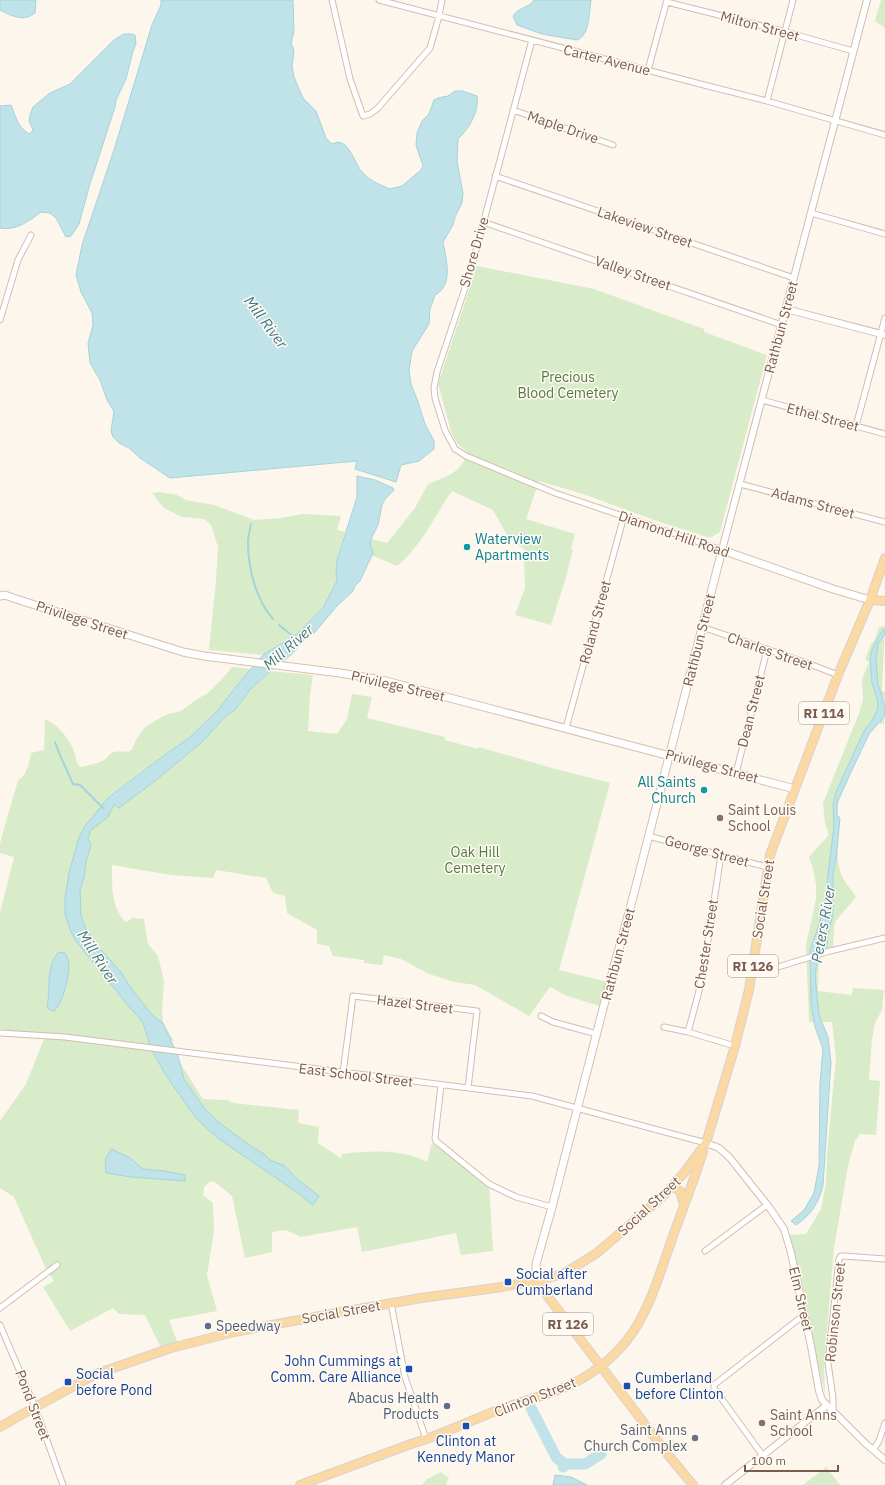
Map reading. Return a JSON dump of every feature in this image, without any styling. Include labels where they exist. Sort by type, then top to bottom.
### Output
[{"type":"main road","name":"Diamond Hill Road","points":[[722,550],[833,589],[870,600],[885,601]]},
{"type":"main road","name":"Rathbun Street","points":[[536,1281],[536,1264],[630,909],[722,550]]},
{"type":"main road","name":"Social Street","points":[[0,1427],[96,1374],[158,1351],[234,1332],[391,1303],[536,1281],[563,1274],[592,1256],[646,1212],[684,1173],[706,1143],[735,1046],[752,975],[767,867],[777,834],[838,675],[870,600],[885,558]]},
{"type":"main road","name":"Privilege Street","points":[[0,596],[13,598],[183,652],[382,680],[795,789]]},
{"type":"main road","name":"Clinton Street","points":[[300,1485],[411,1444],[426,1440],[572,1384],[600,1366],[619,1349],[642,1319],[692,1188],[706,1143]]},
{"type":"main road","points":[[671,1187],[680,1192],[684,1206]]},
{"type":"main road","name":"RI 126","points":[[536,1281],[669,1456],[693,1485]]},
{"type":"street","points":[[332,0],[350,79],[363,116],[378,109],[427,52],[432,42],[442,0]]},
{"type":"street","name":"Carter Avenue","points":[[379,0],[767,101],[885,135]]},
{"type":"street","points":[[767,101],[794,0]]},
{"type":"street","name":"Rathbun Street","points":[[722,550],[867,0]]},
{"type":"street","points":[[648,70],[667,1]]},
{"type":"street","name":"Milton Street","points":[[667,1],[854,51]]},
{"type":"street","name":"Shore Drive","points":[[466,456],[455,449],[448,436],[435,398],[434,388],[437,372],[470,273],[532,40]]},
{"type":"street","name":"Maple Drive","points":[[513,110],[613,145]]},
{"type":"street","name":"Lakeview Street","points":[[495,176],[794,278]]},
{"type":"street","points":[[811,214],[885,234]]},
{"type":"street","name":"Valley Street","points":[[484,222],[782,325]]},
{"type":"street","points":[[0,320],[18,260],[30,235]]},
{"type":"street","points":[[786,309],[883,334]]},
{"type":"street","points":[[856,426],[883,334],[885,318]]},
{"type":"street","name":"Ethel Street","points":[[762,400],[885,434]]},
{"type":"street","name":"Diamond Hill Road","points":[[466,456],[555,493],[722,550]]},
{"type":"street","name":"Adams Street","points":[[740,484],[885,522]]},
{"type":"street","name":"Roland Street","points":[[566,728],[624,516]]},
{"type":"street","name":"Charles Street","points":[[702,627],[838,675]]},
{"type":"street","name":"Dean Street","points":[[736,773],[767,650]]},
{"type":"street","name":"George Street","points":[[648,836],[767,867]]},
{"type":"street","name":"Chester Street","points":[[688,1032],[704,967],[721,855]]},
{"type":"street","points":[[752,975],[830,951],[885,938]]},
{"type":"street","name":"Hazel Street","points":[[343,1073],[353,996],[477,1011],[468,1088]]},
{"type":"street","points":[[541,1016],[553,1022],[596,1034]]},
{"type":"street","points":[[664,1027],[688,1032],[735,1046]]},
{"type":"street","name":"East School Street","points":[[0,1033],[65,1037],[532,1096],[706,1143]]},
{"type":"street","points":[[441,1085],[435,1138],[436,1141],[490,1184],[516,1197],[552,1207]]},
{"type":"street","name":"Elm Street","points":[[706,1143],[719,1148],[730,1158],[767,1205],[781,1225],[787,1238],[822,1400],[832,1412],[885,1460]]},
{"type":"street","points":[[705,1251],[767,1205]]},
{"type":"street","name":"Robinson Street","points":[[832,1412],[833,1398],[828,1363],[839,1259],[841,1256],[885,1259]]},
{"type":"street","points":[[0,1308],[57,1265]]},
{"type":"street","points":[[391,1303],[405,1377],[426,1440]]},
{"type":"street","points":[[763,1456],[714,1388],[714,1384],[804,1315]]},
{"type":"street","name":"Pond Street","points":[[0,1325],[35,1407],[63,1485]]},
{"type":"street","points":[[725,1485],[827,1405]]},
{"type":"street","points":[[873,1450],[879,1441],[885,1423]]},
{"type":"green space","points":[[881,0],[885,0],[885,28],[875,21]]},
{"type":"green space","name":"Precious Blood Cemetery","points":[[477,266],[594,289],[704,329],[704,332],[767,355],[720,532],[710,538],[657,521],[583,494],[539,481],[526,519],[575,534],[566,577],[551,625],[515,615],[525,588],[524,561],[529,553],[508,537],[493,510],[452,491],[421,539],[397,566],[371,555],[371,539],[387,543],[415,508],[428,484],[457,470],[465,460],[468,453],[456,442],[451,431],[438,384]]},
{"type":"green space","points":[[160,492],[177,495],[186,500],[214,505],[254,520],[282,518],[302,514],[341,516],[337,530],[345,532],[337,560],[337,581],[323,608],[298,633],[275,646],[263,655],[209,650],[218,547],[211,525],[204,519],[182,517],[164,508],[152,493]]},
{"type":"green space","points":[[885,626],[882,691],[885,692],[884,724],[876,723],[867,732],[838,804],[837,814],[839,817],[837,845],[839,868],[842,876],[856,897],[835,922],[833,951],[819,957],[818,991],[852,995],[853,988],[884,990],[882,1010],[875,1023],[872,1039],[869,1080],[880,1081],[876,1135],[860,1134],[855,1141],[848,1166],[834,1248],[824,1367],[825,1392],[809,1331],[787,1235],[806,1234],[821,1209],[826,1183],[827,1154],[836,1058],[832,1022],[809,1022],[806,945],[816,899],[816,885],[813,868],[809,857],[829,835],[825,824],[823,803],[863,700],[862,679],[869,662],[865,659],[872,642],[874,642],[879,627]]},
{"type":"green space","name":"Oak Hill Cemetery","points":[[232,667],[252,669],[242,679],[218,710],[190,737],[140,772],[108,798],[119,808],[201,743],[225,717],[235,710],[249,691],[270,671],[313,675],[310,695],[308,731],[337,734],[347,719],[352,694],[372,697],[367,718],[445,737],[445,740],[478,749],[479,747],[610,783],[559,970],[608,982],[603,1007],[567,996],[550,987],[529,1016],[475,985],[455,982],[429,974],[401,959],[384,955],[382,965],[364,963],[364,960],[333,956],[329,946],[317,944],[317,930],[287,913],[285,896],[273,893],[266,878],[216,870],[213,878],[171,875],[112,865],[113,896],[117,910],[126,922],[133,918],[144,919],[148,944],[158,956],[164,981],[162,1010],[163,1023],[174,1041],[147,1038],[175,1055],[203,1099],[227,1100],[233,1103],[299,1110],[298,1123],[319,1127],[318,1143],[342,1159],[341,1154],[385,1152],[406,1154],[427,1162],[432,1143],[489,1184],[493,1251],[461,1255],[456,1233],[362,1252],[357,1227],[301,1237],[286,1230],[272,1232],[272,1252],[245,1258],[232,1196],[215,1182],[210,1181],[204,1187],[203,1195],[213,1203],[214,1231],[207,1275],[217,1311],[169,1320],[179,1346],[163,1352],[145,1315],[119,1314],[113,1308],[70,1331],[43,1287],[54,1281],[45,1267],[14,1197],[0,1188],[0,1121],[26,1084],[44,1039],[0,1029],[0,912],[14,857],[0,853],[0,844],[18,781],[24,775],[28,767],[31,753],[44,750],[45,719],[54,724],[68,740],[80,767],[93,764],[102,761],[111,753],[131,751],[137,738],[146,726],[166,715],[181,711],[208,693]]},
{"type":"green space","points":[[826,1467],[840,1485],[803,1485]]},
{"type":"green space","points":[[441,1472],[449,1477],[446,1485],[422,1485],[427,1479]]},
{"type":"water","points":[[0,0],[36,0],[35,13],[31,16],[22,18],[13,16],[0,10]]},
{"type":"water","points":[[161,0],[293,0],[294,31],[291,43],[294,50],[292,67],[294,77],[303,98],[316,111],[326,138],[332,144],[338,142],[347,147],[366,176],[390,189],[402,186],[421,170],[423,166],[416,145],[417,133],[422,121],[429,114],[434,100],[448,96],[455,91],[462,91],[477,96],[475,114],[466,130],[458,139],[457,162],[463,193],[462,203],[453,225],[443,242],[447,264],[447,278],[441,291],[435,295],[430,309],[429,324],[412,351],[409,370],[411,384],[425,424],[434,441],[434,449],[419,461],[401,465],[396,482],[355,469],[357,461],[170,478],[140,458],[129,448],[119,443],[113,437],[111,431],[114,411],[107,400],[100,380],[90,363],[88,343],[93,325],[92,313],[81,292],[76,275],[82,245],[114,150],[152,25],[161,5]]},
{"type":"water","points":[[534,0],[591,0],[587,28],[577,40],[542,34],[517,25],[513,16]]},
{"type":"water","points":[[124,34],[135,35],[136,44],[126,79],[116,100],[79,224],[71,236],[66,237],[56,218],[50,213],[41,212],[17,227],[6,229],[0,228],[0,106],[11,105],[20,126],[30,134],[33,130],[29,121],[33,107],[50,93],[70,84],[114,40]]},
{"type":"water","points":[[357,476],[375,480],[393,488],[394,490],[385,499],[382,505],[378,525],[370,544],[373,553],[360,581],[355,586],[353,591],[336,607],[315,632],[304,640],[291,655],[270,671],[249,691],[235,710],[225,717],[201,743],[119,808],[114,805],[108,817],[90,831],[88,839],[91,845],[80,890],[81,916],[86,929],[102,951],[121,972],[131,988],[153,1016],[163,1023],[178,1056],[184,1079],[205,1109],[222,1125],[264,1154],[270,1160],[285,1166],[296,1178],[319,1196],[313,1205],[298,1193],[219,1139],[193,1114],[167,1077],[152,1051],[143,1023],[76,941],[71,932],[65,914],[65,898],[69,873],[79,837],[85,826],[108,798],[190,737],[218,710],[264,654],[298,633],[323,608],[337,581],[337,560],[357,497]]},
{"type":"water","points":[[885,629],[885,634],[878,644],[876,660],[878,684],[885,707],[884,717],[869,734],[837,802],[837,815],[840,818],[836,860],[833,873],[833,915],[828,934],[827,947],[817,962],[815,976],[819,1015],[828,1037],[831,1062],[823,1185],[814,1208],[796,1225],[791,1221],[804,1210],[814,1193],[819,1166],[820,1084],[823,1049],[815,1027],[811,1005],[810,950],[819,925],[825,900],[834,825],[833,804],[836,792],[864,731],[873,719],[878,707],[877,698],[872,683],[870,659],[878,637]]},
{"type":"water","points":[[59,952],[65,953],[69,962],[69,970],[63,996],[54,1011],[47,1007],[49,978],[52,964]]},
{"type":"water","points":[[111,1149],[130,1158],[143,1169],[185,1175],[185,1181],[131,1177],[106,1173],[105,1160]]},
{"type":"water","points":[[555,1475],[571,1477],[587,1485],[553,1485]]},
{"type":"waterway","points":[[251,524],[248,542],[251,573],[262,603],[273,619]]},
{"type":"waterway","points":[[279,625],[294,637]]},
{"type":"waterway","points":[[55,742],[73,784],[80,785],[103,808]]},
{"type":"waterway","name":"Mill River","points":[[531,1408],[556,1457],[564,1464]]},
{"type":"waterway","name":"Peters River","points":[[563,1467],[564,1464],[585,1464],[601,1454]]},
{"type":"place","name":"Waterview Apartments","points":[[467,547]]},
{"type":"place","name":"All Saints Church","points":[[704,790]]},
{"type":"place","name":"Saint Louis School","points":[[720,818]]},
{"type":"place","name":"Social after Cumberland","points":[[508,1282]]},
{"type":"place","name":"Speedway","points":[[208,1326]]},
{"type":"place","name":"John Cummings at Comm. Care Alliance","points":[[409,1369]]},
{"type":"place","name":"Social before Pond","points":[[68,1382]]},
{"type":"place","name":"Cumberland before Clinton","points":[[627,1386]]},
{"type":"place","name":"Abacus Health Products","points":[[447,1406]]},
{"type":"place","name":"Saint Anns School","points":[[762,1423]]},
{"type":"place","name":"Clinton at Kennedy Manor","points":[[466,1426]]},
{"type":"place","name":"Saint Anns Church Complex","points":[[695,1438]]}]
